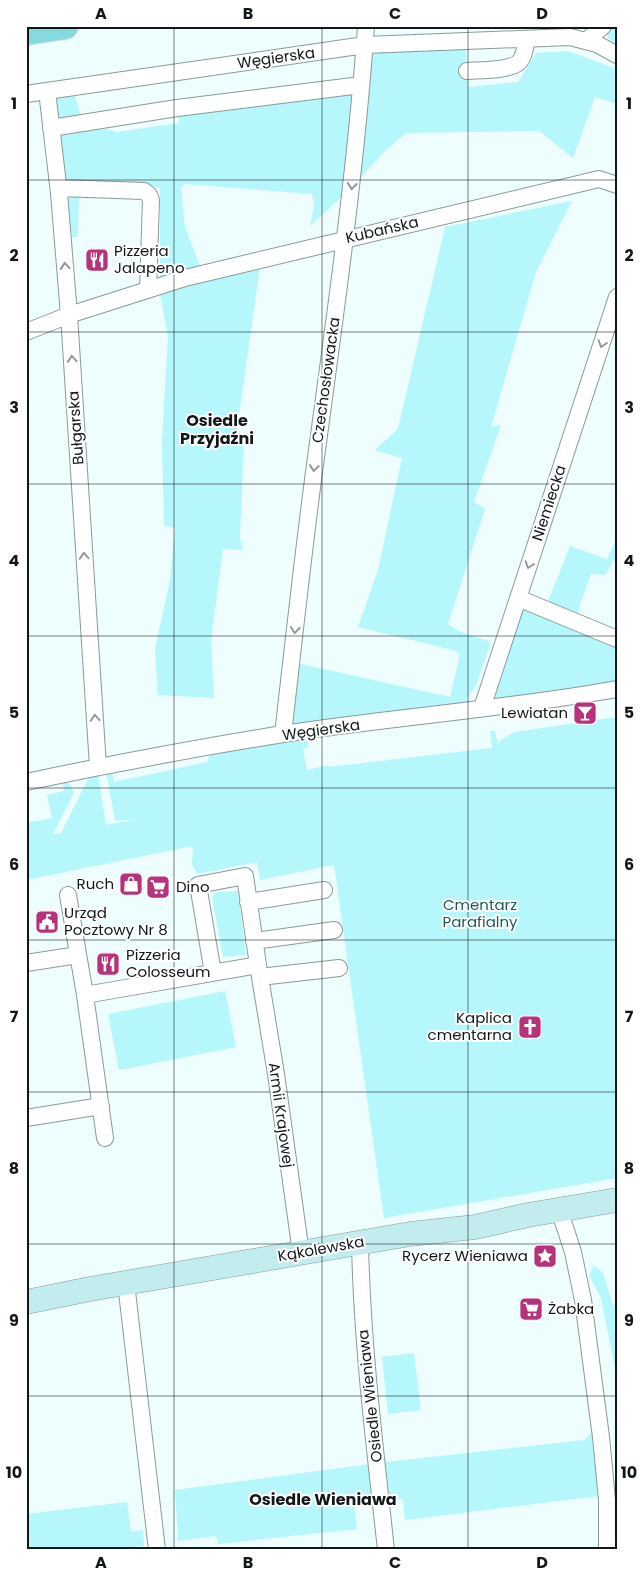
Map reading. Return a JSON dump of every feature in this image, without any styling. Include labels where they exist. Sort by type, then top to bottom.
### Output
[{"type":"main road","points":[[26,32],[65,26]]},
{"type":"street","name":"Czechosłowacka","points":[[283,734],[315,459],[346,239],[366,26]]},
{"type":"street","points":[[586,41],[603,26]]},
{"type":"street","name":"Węgierska","points":[[26,94],[365,45],[570,37],[597,44],[617,55]]},
{"type":"street","points":[[467,72],[512,67],[520,62],[527,39]]},
{"type":"street","points":[[51,128],[177,108],[361,85]]},
{"type":"street","name":"Bułgarska","points":[[47,91],[59,188],[69,315],[98,767]]},
{"type":"street","name":"Kubańska","points":[[26,332],[69,315],[185,278],[598,180],[617,185]]},
{"type":"street","points":[[59,188],[144,191],[149,194],[151,200],[148,290]]},
{"type":"street","name":"Niemiecka","points":[[482,708],[617,297]]},
{"type":"street","points":[[518,598],[617,639]]},
{"type":"street","name":"Węgierska","points":[[26,782],[98,767],[283,734],[568,698],[617,689]]},
{"type":"street","name":"Armii Krajowej","points":[[213,973],[198,885],[244,876],[276,1074],[301,1253]]},
{"type":"street","points":[[248,902],[324,890]]},
{"type":"street","points":[[68,894],[85,995],[105,1138]]},
{"type":"street","points":[[254,941],[334,930]]},
{"type":"street","points":[[26,963],[78,955]]},
{"type":"street","points":[[85,995],[213,973],[339,968]]},
{"type":"street","points":[[26,1118],[100,1106]]},
{"type":"street","name":"Kąkolewska","points":[[26,1302],[410,1234],[454,1230],[617,1200]]},
{"type":"street","points":[[560,1209],[573,1252],[583,1300],[601,1437],[607,1500],[607,1550]]},
{"type":"street","name":"Osiedle Wieniawa","points":[[360,1243],[363,1320],[386,1550]]},
{"type":"street","points":[[126,1283],[157,1550]]},
{"type":"green space","points":[[609,26],[617,26],[617,44],[609,39],[606,34]]},
{"type":"green space","points":[[465,41],[469,87],[518,82],[536,53],[568,51],[617,69],[617,104],[595,97],[573,158],[539,131],[406,133],[385,151],[351,188],[310,226],[314,206],[312,194],[185,184],[181,188],[185,227],[203,274],[261,260],[237,430],[244,441],[240,537],[243,550],[223,549],[211,640],[214,698],[158,695],[155,649],[170,580],[175,528],[164,526],[162,440],[168,337],[160,294],[160,187],[66,183],[53,95],[75,95],[83,124],[89,123],[93,130],[107,129],[117,132],[179,123],[177,108],[361,85],[365,45]]},
{"type":"green space","points":[[79,196],[78,237],[72,237],[68,199]]},
{"type":"green space","name":"Cmentarz Parafialny","points":[[572,201],[536,272],[491,427],[501,425],[474,502],[485,509],[448,624],[458,631],[491,642],[476,686],[466,700],[483,704],[518,598],[545,609],[570,546],[607,559],[617,538],[617,561],[611,560],[613,562],[605,575],[591,574],[580,604],[577,622],[617,639],[617,689],[305,731],[302,744],[307,736],[309,747],[303,749],[307,770],[328,765],[328,767],[492,748],[490,731],[495,731],[498,744],[502,739],[515,732],[617,717],[617,1178],[384,1218],[334,865],[260,880],[257,862],[197,874],[192,865],[193,846],[26,880],[26,823],[52,818],[47,795],[64,791],[63,781],[65,781],[70,785],[74,793],[53,834],[61,833],[89,777],[98,773],[106,825],[137,819],[115,821],[106,772],[112,770],[114,782],[207,762],[211,752],[283,734],[292,662],[450,697],[460,654],[453,650],[358,627],[378,570],[402,458],[375,450],[398,429],[445,227]]},
{"type":"green space","points":[[238,891],[246,955],[223,957],[212,897],[216,892]]},
{"type":"green space","points":[[225,991],[236,1047],[119,1070],[108,1014]]},
{"type":"green space","points":[[594,1265],[603,1273],[613,1305],[617,1305],[617,1378],[601,1298],[589,1275]]},
{"type":"green space","points":[[414,1353],[421,1410],[388,1414],[382,1357]]},
{"type":"green space","points":[[599,1425],[607,1495],[405,1520],[403,1499],[354,1504],[357,1529],[218,1544],[216,1536],[178,1541],[175,1490],[377,1463],[585,1440]]},
{"type":"green space","points":[[127,1502],[131,1532],[143,1530],[144,1546],[131,1547],[131,1550],[26,1550],[26,1514]]},
{"type":"place","name":"Pizzeria Jalapeno","points":[[97,260]]},
{"type":"place","name":"Lewiatan","points":[[585,713]]},
{"type":"place","name":"Ruch","points":[[131,884]]},
{"type":"place","name":"Dino","points":[[158,887]]},
{"type":"place","name":"Urząd Pocztowy Nr 8","points":[[47,922]]},
{"type":"place","name":"Pizzeria Colosseum","points":[[108,964]]},
{"type":"place","name":"Kaplica cmentarna","points":[[530,1027]]},
{"type":"place","name":"Rycerz Wieniawa","points":[[545,1256]]},
{"type":"place","name":"Żabka","points":[[531,1309]]},
{"type":"district","name":"Osiedle Przyjaźni","points":[[217,429]]},
{"type":"district","name":"Osiedle Wieniawa","points":[[323,1499]]}]
